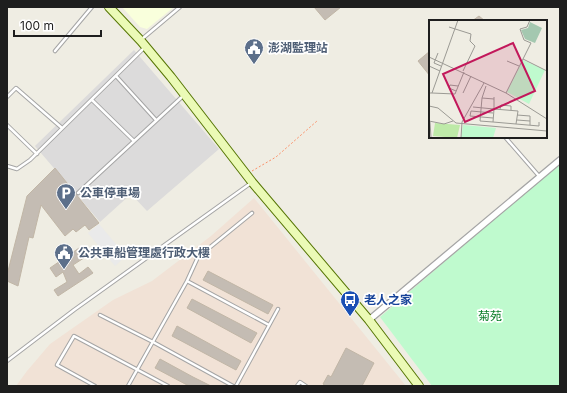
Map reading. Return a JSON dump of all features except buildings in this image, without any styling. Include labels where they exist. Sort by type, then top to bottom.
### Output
[{"type":"main road","points":[[109,7],[143,44],[184,94],[246,175],[369,320],[419,386]]},
{"type":"street","points":[[369,320],[560,160]]},
{"type":"lane","points":[[55,51],[92,7]]},
{"type":"lane","points":[[7,166],[16,168],[37,154],[116,76],[143,44],[180,7]]},
{"type":"lane","points":[[116,76],[156,120]]},
{"type":"lane","points":[[7,97],[16,88],[62,128]]},
{"type":"lane","points":[[78,192],[184,94]]},
{"type":"lane","points":[[92,100],[134,141]]},
{"type":"lane","points":[[7,125],[37,154]]},
{"type":"lane","points":[[506,138],[540,177]]},
{"type":"lane","points":[[7,361],[74,310],[252,182]]},
{"type":"lane","points":[[128,386],[187,281],[198,256],[252,213]]},
{"type":"lane","points":[[187,281],[269,325]]},
{"type":"lane","points":[[236,386],[278,309]]},
{"type":"lane","points":[[100,315],[233,386]]},
{"type":"lane","points":[[95,386],[57,365],[74,336],[168,386]]},
{"type":"lane","points":[[297,386],[300,382],[306,386]]},
{"type":"path","points":[[246,175],[276,157],[317,121]]},
{"type":"shaded area","points":[[122,7],[174,7],[147,29],[140,27]]},
{"type":"shaded area","points":[[134,50],[219,149],[147,211],[131,194],[100,222],[35,146]]},
{"type":"shaded area","points":[[254,198],[406,386],[16,386],[50,344],[113,300],[152,281],[211,236]]},
{"type":"shaded area","points":[[99,224],[126,256],[115,266],[88,233]]},
{"type":"green space","name":"菊苑","points":[[560,163],[560,386],[432,386],[380,317]]},
{"type":"place","name":"澎湖監理站","points":[[254,65]]},
{"type":"place","name":"公車停車場","points":[[66,210]]},
{"type":"place","name":"公共車船管理處行政大樓","points":[[64,270]]},
{"type":"place","name":"老人之家","points":[[350,317]]}]
